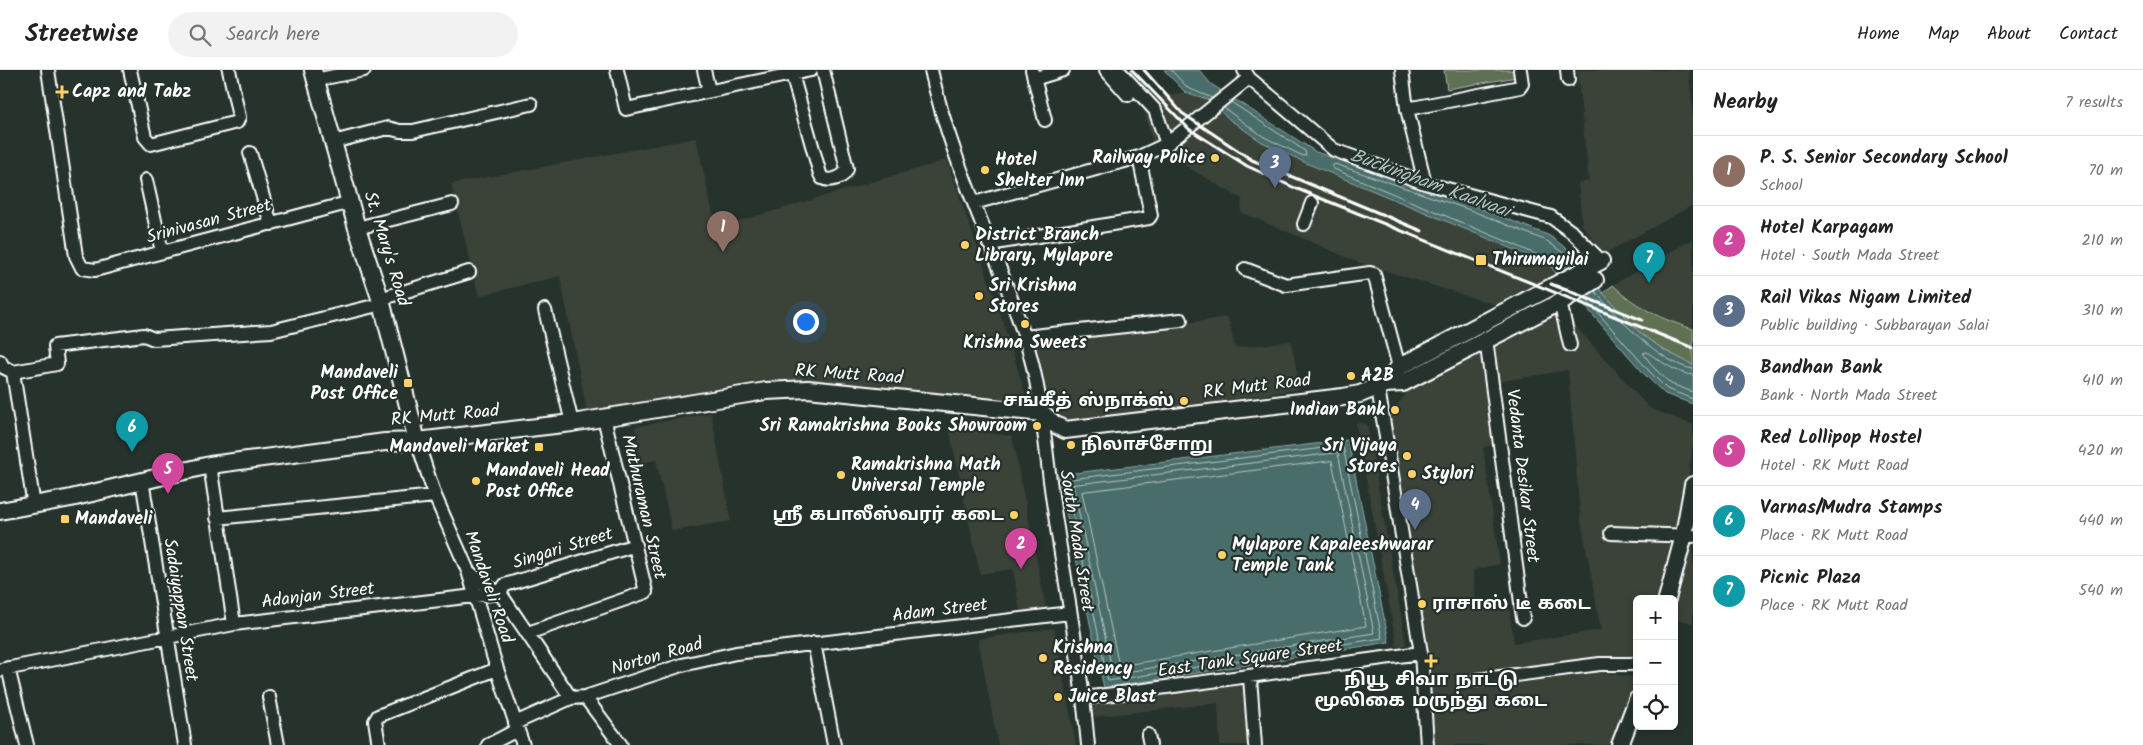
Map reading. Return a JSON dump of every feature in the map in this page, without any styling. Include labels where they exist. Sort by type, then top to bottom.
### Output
[{"type":"main road","name":"St. Mary's Road","points":[[314,75],[357,228],[381,301],[417,441]]},
{"type":"main road","points":[[1561,301],[1591,275],[1601,261]]},
{"type":"main road","points":[[1382,386],[1399,367],[1542,294],[1591,275]]},
{"type":"main road","name":"RK Mutt Road","points":[[0,511],[34,506],[210,465],[385,442],[417,441],[572,423],[766,391],[808,389],[1042,412],[1054,424],[1065,430],[1343,397],[1382,386],[1403,383],[1561,301]]},
{"type":"main road","points":[[1668,595],[1688,535],[1693,485]]},
{"type":"main road","points":[[1620,745],[1633,711]]},
{"type":"street","name":"Srinivasan Street","points":[[48,70],[78,263],[82,268],[95,270],[351,202]]},
{"type":"street","points":[[130,70],[145,137],[151,144],[237,122],[240,117],[229,70]]},
{"type":"street","points":[[314,75],[364,70]]},
{"type":"street","points":[[617,70],[626,109],[811,70]]},
{"type":"street","points":[[704,70],[708,91]]},
{"type":"street","points":[[792,74],[820,174],[822,178],[829,180],[846,173],[847,169],[823,70]]},
{"type":"street","name":"South Mada Street","points":[[931,70],[936,92],[988,244],[1024,337],[1036,380],[1084,698],[1088,745]]},
{"type":"street","points":[[1044,120],[1033,74],[1063,70]]},
{"type":"street","points":[[1106,70],[1128,95]]},
{"type":"street","points":[[1118,70],[1155,110],[1170,141]]},
{"type":"street","points":[[1402,70],[1407,109],[1425,182]]},
{"type":"street","points":[[1407,109],[1522,87],[1520,70]]},
{"type":"street","points":[[974,203],[1139,157],[1170,141],[1244,78],[1334,150],[1425,182],[1551,218],[1573,233],[1601,261]]},
{"type":"street","points":[[333,142],[388,128],[412,131],[531,104]]},
{"type":"street","points":[[250,154],[271,224]]},
{"type":"street","points":[[988,244],[1149,218],[1152,215],[1139,157]]},
{"type":"street","points":[[146,180],[162,252]]},
{"type":"street","points":[[1304,224],[1312,203]]},
{"type":"street","points":[[357,228],[452,204]]},
{"type":"street","points":[[1245,269],[1286,285],[1374,274],[1399,367]]},
{"type":"street","points":[[0,362],[2,367],[13,372],[57,364],[54,346],[144,335],[154,340],[271,331],[381,301],[469,272]]},
{"type":"street","points":[[1561,301],[1570,345]]},
{"type":"street","points":[[544,310],[572,423]]},
{"type":"street","points":[[1024,337],[1180,320]]},
{"type":"street","name":"Vedanta Desikar Street","points":[[1486,339],[1523,618]]},
{"type":"street","points":[[13,372],[34,506]]},
{"type":"street","points":[[1382,386],[1421,653],[1427,745]]},
{"type":"street","name":"Muthuraman Street","points":[[528,633],[646,592],[606,426]]},
{"type":"street","name":"Mandaveli Road","points":[[417,441],[435,496],[468,571],[496,669],[523,745]]},
{"type":"street","points":[[210,465],[234,624]]},
{"type":"street","name":"Sadaiyappan Street","points":[[142,480],[185,745]]},
{"type":"street","points":[[217,518],[435,496]]},
{"type":"street","points":[[1611,533],[1688,535]]},
{"type":"street","name":"Singari Street","points":[[474,595],[500,593],[505,585],[636,545]]},
{"type":"street","points":[[468,571],[486,586],[500,593],[571,698]]},
{"type":"street","name":"Adanjan Street","points":[[4,669],[234,624],[474,595]]},
{"type":"street","name":"Adam Street","points":[[814,643],[1070,613]]},
{"type":"street","points":[[814,643],[834,745]]},
{"type":"street","name":"Norton Road","points":[[488,745],[516,726],[571,698],[585,697],[682,665],[736,653],[814,643]]},
{"type":"street","name":"East Tank Square Street","points":[[1084,698],[1421,653]]},
{"type":"street","points":[[1477,680],[1600,664],[1633,664]]},
{"type":"street","points":[[4,669],[27,745]]},
{"type":"street","points":[[379,745],[375,718],[496,669]]},
{"type":"street","points":[[1250,677],[1254,745]]},
{"type":"street","points":[[269,697],[278,745]]},
{"type":"street","points":[[585,697],[621,745]]},
{"type":"shaded area","points":[[1577,70],[1689,70],[1693,117],[1693,205],[1604,254],[1582,225],[1578,183],[1589,181]]},
{"type":"shaded area","points":[[1185,92],[1207,99],[1230,120],[1262,142],[1306,163],[1518,251],[1550,266],[1554,271],[1583,255],[1591,265],[1503,307],[1360,263],[1241,212],[1242,199],[1179,162],[1155,151],[1141,100]]},
{"type":"shaded area","points":[[696,138],[716,228],[947,160],[1003,322],[1030,409],[1005,408],[761,381],[587,411],[560,276],[479,296],[451,184]]},
{"type":"shaded area","points":[[1693,239],[1693,329],[1671,322],[1628,300],[1613,285]]},
{"type":"shaded area","points":[[1560,309],[1649,408],[1693,425],[1693,444],[1683,511],[1661,595],[1633,595],[1633,664],[1596,665],[1469,683],[1468,690],[1604,672],[1633,677],[1633,687],[1614,745],[1430,745],[1383,427],[1396,406],[1412,387],[1484,353],[1496,445],[1483,447],[1500,564],[1473,570],[1476,604],[1508,600],[1514,643],[1601,630],[1580,514],[1568,370],[1497,382],[1492,344]]},
{"type":"shaded area","points":[[1228,317],[1235,348],[1291,341],[1300,389],[1069,425],[1044,417],[1026,346]]},
{"type":"shaded area","points":[[711,413],[731,521],[672,531],[656,460],[641,463],[635,427]]},
{"type":"shaded area","points":[[1356,423],[1367,424],[1406,645],[1397,647]]},
{"type":"shaded area","points":[[949,428],[1012,436],[1048,617],[1021,618],[1013,569],[980,574]]},
{"type":"shaded area","points":[[1693,520],[1693,623],[1678,620],[1677,595]]},
{"type":"shaded area","points":[[1054,628],[1076,745],[998,745],[978,639]]},
{"type":"shaded area","points":[[1248,684],[1250,745],[1220,745],[1218,703],[1091,717],[1093,703]]},
{"type":"green space","points":[[1444,70],[1516,70],[1517,77],[1447,89]]},
{"type":"green space","points":[[1613,285],[1631,300],[1650,312],[1693,329],[1693,365],[1664,350],[1641,334],[1603,293]]},
{"type":"water","points":[[1164,70],[1199,70],[1211,84],[1316,152],[1472,205],[1550,236],[1571,252],[1603,293],[1641,334],[1664,350],[1693,365],[1693,404],[1665,394],[1646,376],[1550,266],[1306,163],[1262,142],[1230,120],[1207,99],[1185,92]]},
{"type":"water","points":[[1348,440],[1389,642],[1104,688],[1058,475]]},
{"type":"railway","points":[[1132,70],[1189,129],[1247,166],[1295,188],[1693,348]]},
{"type":"railway","points":[[1144,70],[1182,113],[1252,160],[1422,231]]},
{"type":"railway","points":[[1551,284],[1642,320]]},
{"type":"place","name":"Capz and Tabz","points":[[62,92]]},
{"type":"place","name":"Railway Police","points":[[1215,158]]},
{"type":"place","name":"Hotel Shelter Inn","points":[[985,170]]},
{"type":"place","name":"Rail Vikas Nigam Limited","points":[[1275,188]]},
{"type":"place","name":"District Branch Library, Mylapore","points":[[965,245]]},
{"type":"place","name":"P. S. Senior Secondary School","points":[[723,252]]},
{"type":"place","name":"Thirumayilai","points":[[1481,260]]},
{"type":"place","name":"Picnic Plaza","points":[[1649,283]]},
{"type":"place","name":"Sri Krishna Stores","points":[[979,296]]},
{"type":"place","name":"Krishna Sweets","points":[[1025,324]]},
{"type":"place","name":"A2B","points":[[1351,376]]},
{"type":"place","name":"Mandaveli Post Office","points":[[408,383]]},
{"type":"place","name":"சங்கீத் ஸ்நாக்ஸ்","points":[[1184,401]]},
{"type":"place","name":"Indian Bank","points":[[1395,410]]},
{"type":"place","name":"Sri Ramakrishna Books Showroom","points":[[1037,426]]},
{"type":"place","name":"நிலாச்சோறு","points":[[1071,445]]},
{"type":"place","name":"Mandaveli Market","points":[[539,447]]},
{"type":"place","name":"Varnas/Mudra Stamps","points":[[132,452]]},
{"type":"place","name":"Sri Vijaya Stores","points":[[1407,456]]},
{"type":"place","name":"Stylori","points":[[1412,474]]},
{"type":"place","name":"Ramakrishna Math Universal Temple","points":[[841,475]]},
{"type":"place","name":"Mandaveli Head Post Office","points":[[476,481]]},
{"type":"place","name":"Red Lollipop Hostel","points":[[168,494]]},
{"type":"place","name":"ஶ்ரீ கபாலீஸ்வரர் கடை","points":[[1014,515]]},
{"type":"place","name":"Mandaveli","points":[[65,519]]},
{"type":"place","name":"Bandhan Bank","points":[[1415,530]]},
{"type":"place","name":"Mylapore Kapaleeshwarar Temple Tank","points":[[1222,555]]},
{"type":"place","name":"Hotel Karpagam","points":[[1021,569]]},
{"type":"place","name":"ராசாஸ் டீ கடை","points":[[1422,604]]},
{"type":"place","name":"Krishna Residency","points":[[1043,658]]},
{"type":"place","name":"நியூ சிவா நாட்டு மூலிகை மருந்து கடை","points":[[1431,661]]},
{"type":"place","name":"Juice Blast","points":[[1058,697]]},
{"type":"water label","name":"Buckingham Kaalvaai","points":[[1430,184]]}]
